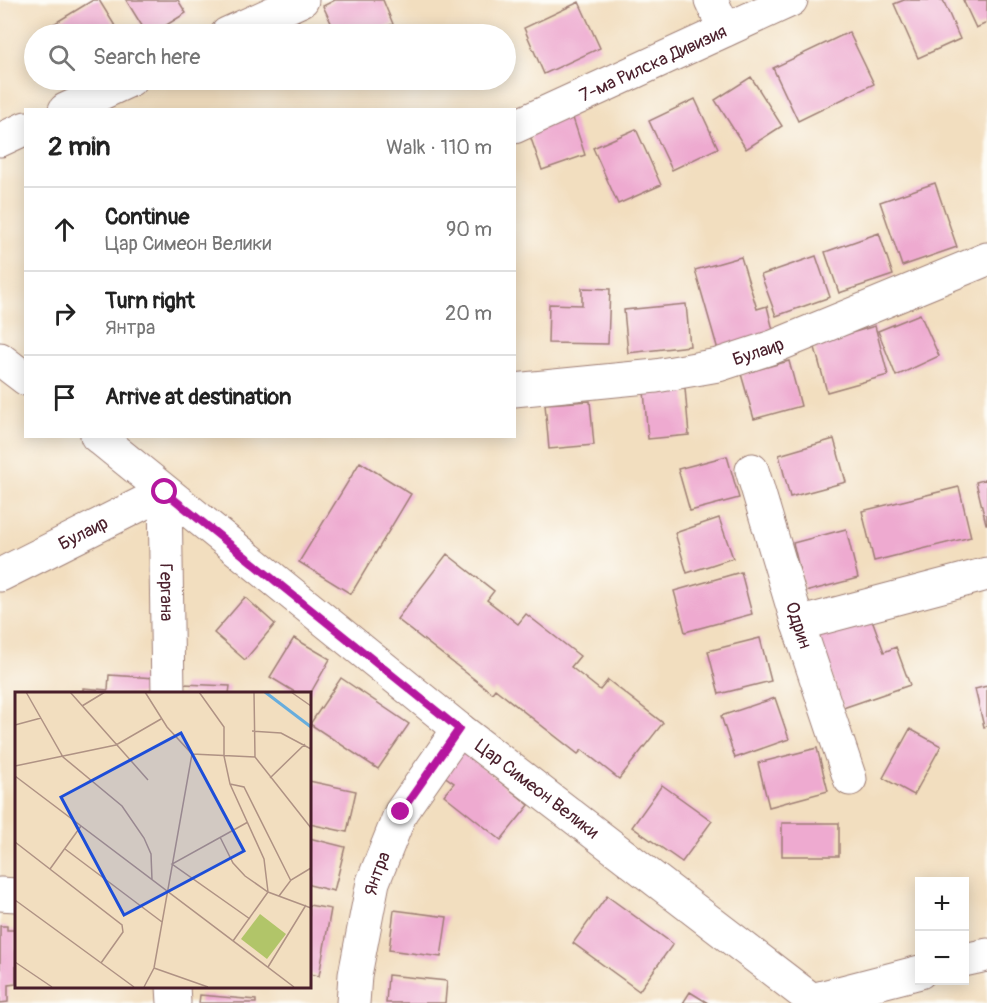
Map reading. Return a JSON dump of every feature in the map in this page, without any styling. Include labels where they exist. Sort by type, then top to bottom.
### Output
[{"type":"street","points":[[249,24],[302,0]]},
{"type":"street","points":[[711,0],[725,30]]},
{"type":"street","name":"7-ма Рилска Дивизия","points":[[516,126],[790,0]]},
{"type":"street","points":[[69,108],[108,90]]},
{"type":"street","points":[[0,140],[24,129]]},
{"type":"street","name":"Булаир","points":[[516,390],[656,376],[718,365],[773,347],[987,259]]},
{"type":"street","name":"Цар Симеон Велики","points":[[99,438],[459,729],[811,1002]]},
{"type":"street","name":"Одрин","points":[[752,470],[798,624],[850,778]]},
{"type":"street","name":"Булаир","points":[[0,575],[165,492]]},
{"type":"street","name":"Гергана","points":[[165,492],[168,692]]},
{"type":"street","points":[[798,624],[987,574]]},
{"type":"street","name":"Янтра","points":[[353,1003],[355,975],[373,882],[401,812],[459,729]]},
{"type":"street","points":[[0,894],[15,895]]},
{"type":"street","points":[[969,959],[987,955]]},
{"type":"street","points":[[811,1002],[915,973]]},
{"type":"building","points":[[93,0],[99,0],[114,24],[54,24]]},
{"type":"building","points":[[126,0],[178,0],[186,13],[168,24],[141,24]]},
{"type":"building","points":[[335,0],[383,0],[393,24],[332,24],[323,6]]},
{"type":"building","points":[[904,0],[943,0],[960,39],[918,58],[894,4]]},
{"type":"building","points":[[963,0],[987,0],[987,23],[976,28]]},
{"type":"building","points":[[579,2],[600,48],[544,74],[524,28]]},
{"type":"building","points":[[295,15],[300,24],[278,24]]},
{"type":"building","points":[[849,32],[874,84],[798,121],[773,68]]},
{"type":"building","points":[[751,77],[782,126],[746,149],[715,100]]},
{"type":"building","points":[[695,99],[718,148],[672,170],[649,121]]},
{"type":"building","points":[[572,115],[585,155],[542,170],[528,130]]},
{"type":"building","points":[[636,129],[661,185],[618,204],[593,148]]},
{"type":"building","points":[[935,183],[957,247],[902,266],[880,202]]},
{"type":"building","points":[[879,233],[893,275],[839,293],[825,252]]},
{"type":"building","points":[[816,256],[830,297],[776,316],[761,275]]},
{"type":"building","points":[[741,257],[757,309],[767,306],[774,334],[718,350],[695,270]]},
{"type":"building","points":[[582,288],[610,289],[608,344],[548,343],[549,304],[582,305]]},
{"type":"building","points":[[686,304],[690,346],[628,353],[624,310]]},
{"type":"building","points":[[920,314],[939,356],[896,376],[878,331]]},
{"type":"building","points":[[875,326],[888,375],[827,392],[814,344]]},
{"type":"building","points":[[789,361],[801,406],[754,419],[741,374]]},
{"type":"building","points":[[685,388],[689,435],[648,439],[644,391]]},
{"type":"building","points":[[590,401],[594,445],[549,449],[545,404]]},
{"type":"building","points":[[834,439],[846,482],[790,497],[779,455]]},
{"type":"building","points":[[727,456],[739,498],[690,511],[678,469]]},
{"type":"building","points":[[360,462],[411,494],[351,594],[299,562]]},
{"type":"building","points":[[987,479],[987,524],[986,524],[976,482]]},
{"type":"building","points":[[959,487],[971,537],[874,561],[862,511]]},
{"type":"building","points":[[719,518],[733,558],[687,573],[675,533]]},
{"type":"building","points":[[846,529],[858,578],[805,592],[793,543]]},
{"type":"building","points":[[447,554],[494,591],[487,600],[518,624],[526,614],[580,656],[571,667],[600,690],[608,680],[663,723],[619,779],[582,750],[578,754],[495,689],[492,693],[397,619]]},
{"type":"building","points":[[741,572],[752,614],[685,632],[674,591]]},
{"type":"building","points":[[245,597],[275,624],[245,660],[214,633]]},
{"type":"building","points":[[870,614],[884,652],[896,647],[910,685],[843,708],[817,634]]},
{"type":"building","points":[[294,638],[330,659],[310,694],[310,692],[295,692],[270,677]]},
{"type":"building","points":[[760,638],[771,681],[719,694],[708,651]]},
{"type":"building","points":[[109,675],[155,678],[154,692],[83,692],[83,688],[108,690]]},
{"type":"building","points":[[341,678],[409,724],[378,769],[310,724]]},
{"type":"building","points":[[183,684],[230,686],[229,692],[182,692]]},
{"type":"building","points":[[987,686],[987,726],[984,727],[975,689]]},
{"type":"building","points":[[775,698],[789,739],[735,758],[721,716]]},
{"type":"building","points":[[910,729],[941,746],[914,795],[883,778]]},
{"type":"building","points":[[817,748],[828,791],[769,807],[758,763]]},
{"type":"building","points":[[460,749],[529,805],[501,840],[444,795],[454,783],[440,773]]},
{"type":"building","points":[[310,781],[356,791],[347,832],[310,824]]},
{"type":"building","points":[[662,785],[712,821],[682,862],[632,827]]},
{"type":"building","points":[[782,823],[839,823],[839,856],[782,856]]},
{"type":"building","points":[[310,838],[345,847],[334,891],[310,885]]},
{"type":"building","points":[[607,896],[673,944],[639,991],[573,943]]},
{"type":"building","points":[[310,905],[331,909],[319,976],[310,974]]},
{"type":"building","points":[[394,910],[447,917],[441,957],[389,950]]},
{"type":"building","points":[[0,926],[7,926],[7,930],[15,930],[15,984],[8,985],[8,1002],[0,1003]]},
{"type":"building","points":[[388,975],[447,981],[445,1003],[386,1003]]},
{"type":"building","points":[[690,992],[708,1003],[683,1003]]},
{"type":"building","points":[[200,995],[256,1000],[256,1003],[199,1003]]},
{"type":"route","points":[[165,492],[459,729],[401,812]]}]
